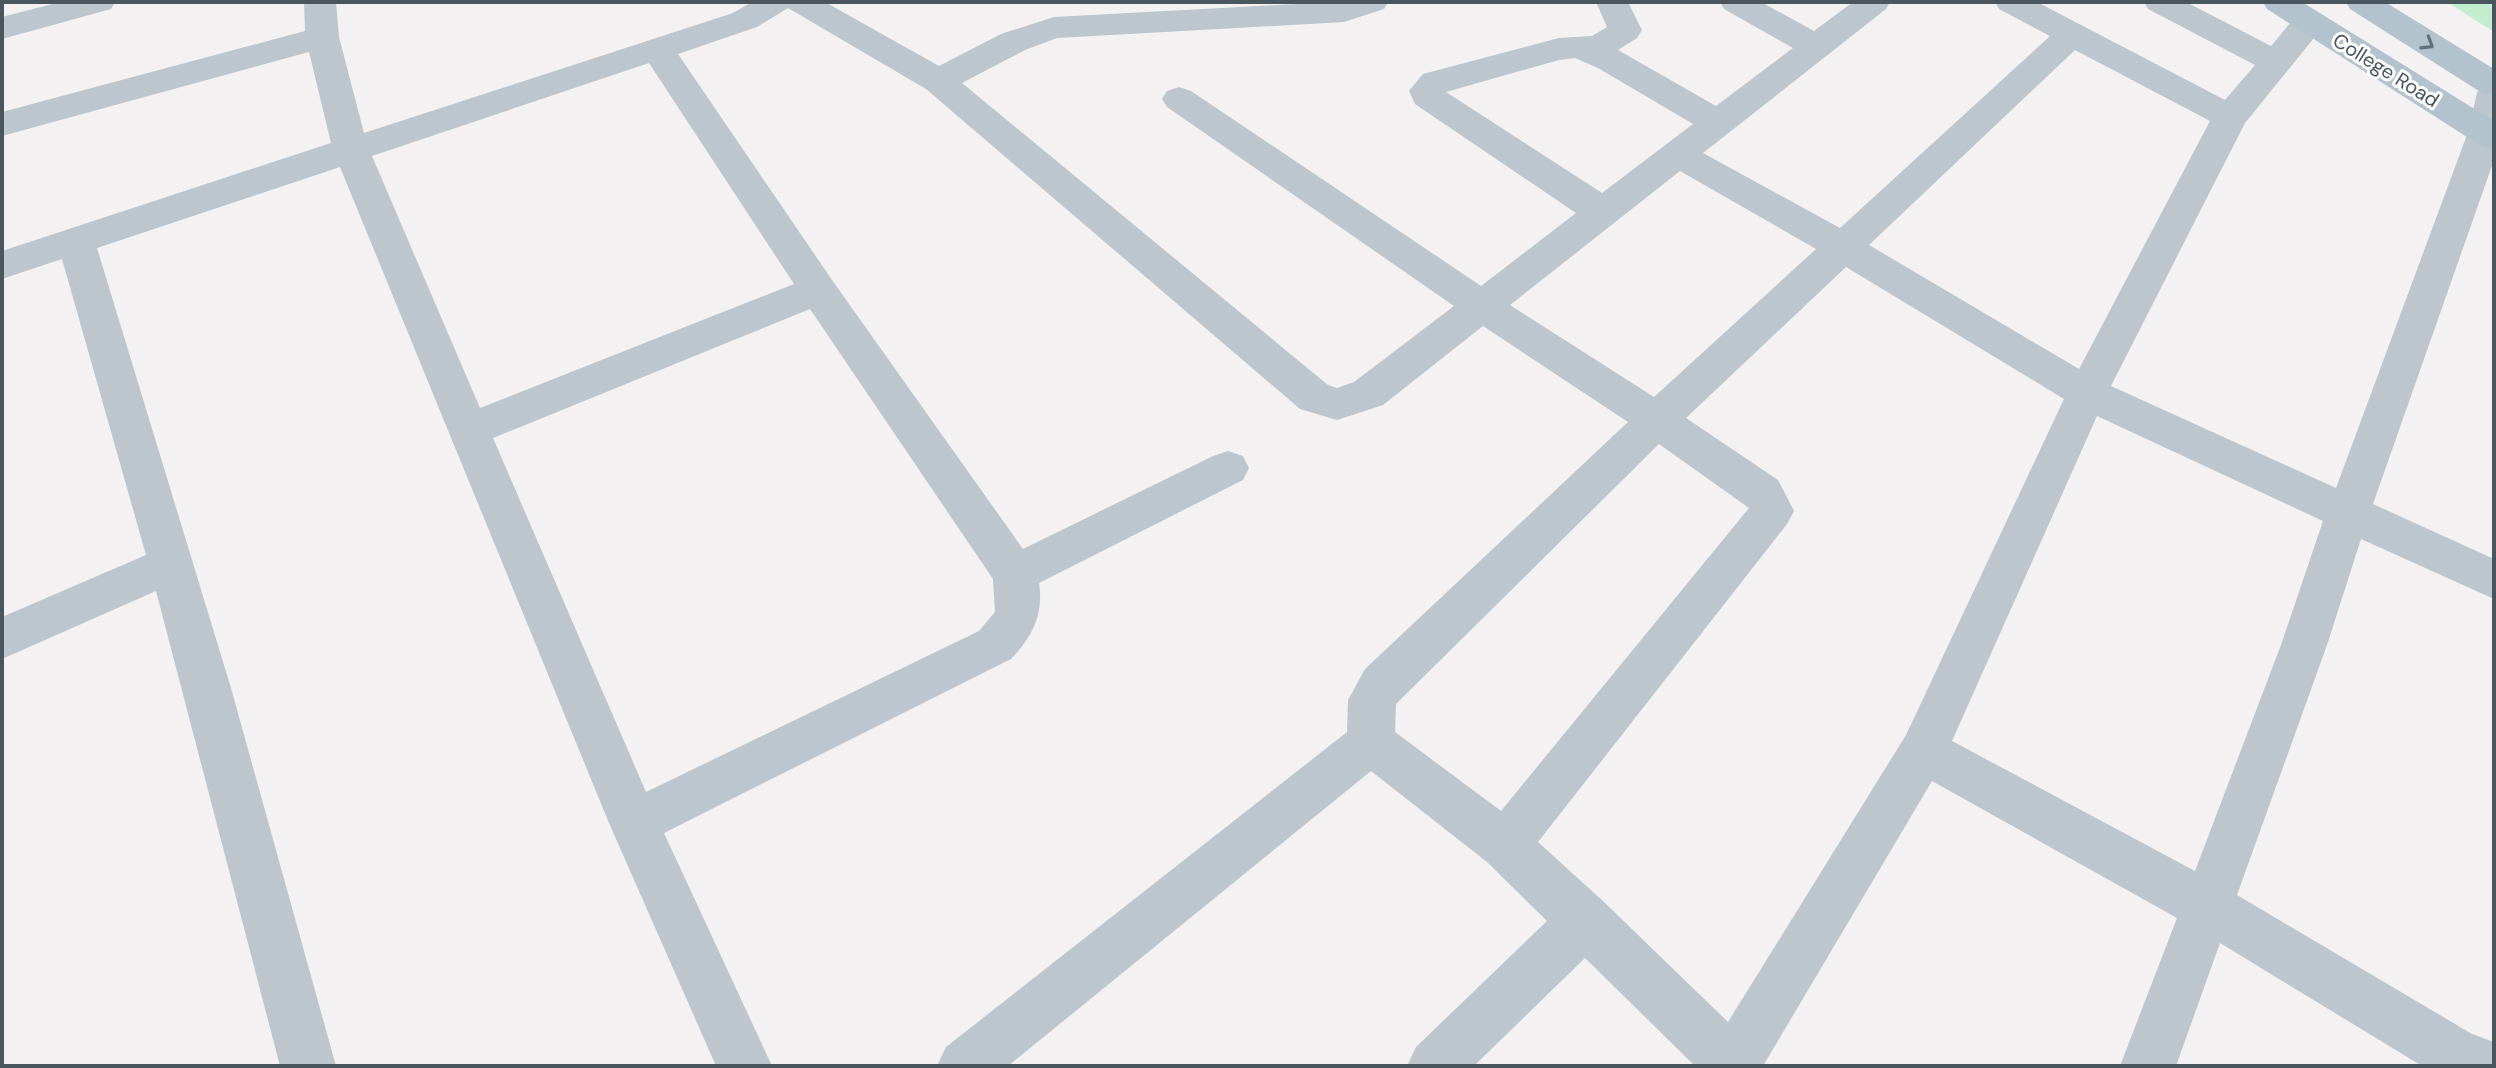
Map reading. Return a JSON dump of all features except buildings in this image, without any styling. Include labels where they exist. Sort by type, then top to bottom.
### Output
[{"type":"main road","name":"College Road","points":[[2362,2],[2494,85]]},
{"type":"main road","name":"College Road","points":[[2294,12],[2491,121]]},
{"type":"street","points":[[2,28],[99,2]]},
{"type":"street","points":[[320,2],[322,37],[351,150],[634,823],[744,1066]]},
{"type":"street","points":[[2,265],[745,20],[776,2]]},
{"type":"street","points":[[801,2],[938,81],[1315,398],[1337,404],[1368,394],[1874,2]]},
{"type":"street","points":[[938,81],[1013,42],[1054,28],[1344,12],[1372,2]]},
{"type":"street","points":[[1604,213],[1427,96],[1426,91],[1435,82],[1559,49],[1599,47],[1625,30],[1612,2]]},
{"type":"street","points":[[1736,2],[1817,47]]},
{"type":"street","points":[[2011,2],[2230,117]]},
{"type":"street","points":[[2160,2],[2276,62]]},
{"type":"street","points":[[1371,742],[1505,845],[1734,1066],[1923,751],[2087,393],[2230,117],[2276,62],[2294,12]]},
{"type":"street","points":[[1371,742],[1372,700],[1382,684],[1657,420],[2071,35]]},
{"type":"street","points":[[2,124],[322,37]]},
{"type":"street","points":[[1579,47],[1610,60],[1719,123]]},
{"type":"street","points":[[634,823],[995,645],[1017,622],[1020,601],[1015,574],[818,290],[657,49]]},
{"type":"street","points":[[1179,99],[1763,493],[1772,511],[1505,845]]},
{"type":"street","points":[[2148,1066],[2304,645],[2348,513],[2491,121]]},
{"type":"street","points":[[1679,155],[1843,247],[2087,393],[2494,580]]},
{"type":"street","points":[[76,240],[171,564],[308,1066]]},
{"type":"street","points":[[469,430],[818,290]]},
{"type":"street","points":[[1015,574],[1228,468]]},
{"type":"street","points":[[2,639],[171,564]]},
{"type":"street","points":[[965,1066],[1371,742]]},
{"type":"street","points":[[1923,751],[2207,906],[2459,1057],[2486,1066]]},
{"type":"street","points":[[1435,1066],[1586,920]]},
{"type":"green space","points":[[2447,2],[2494,2],[2494,32]]}]
